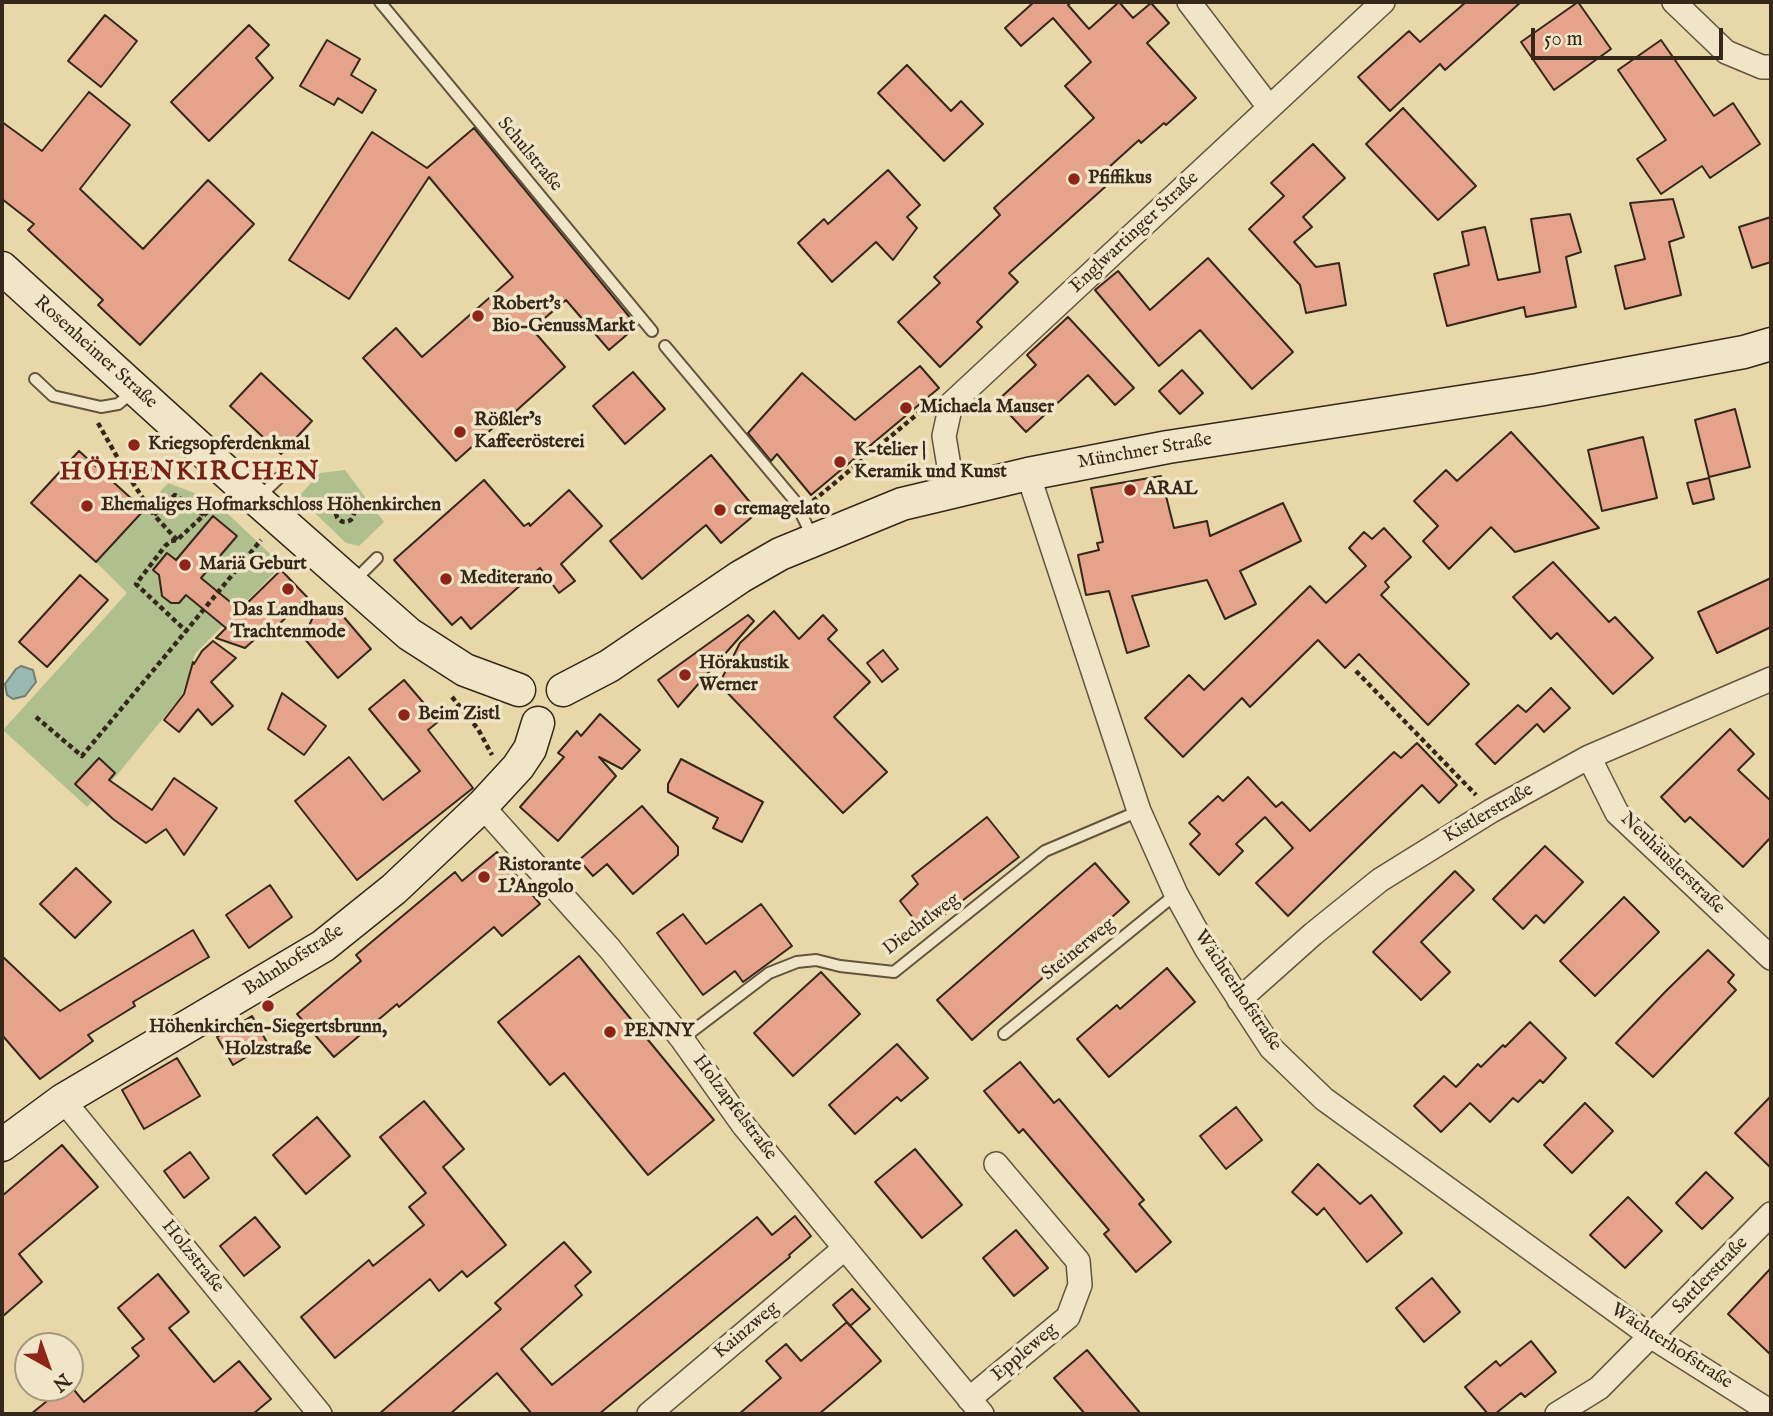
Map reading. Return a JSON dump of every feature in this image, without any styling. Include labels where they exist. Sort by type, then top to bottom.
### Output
[{"type":"street","points":[[1189,2],[1269,107]]},
{"type":"street","name":"Englwartinger Straße","points":[[951,404],[1383,2]]},
{"type":"street","points":[[1674,2],[1726,52],[1762,67],[1771,67]]},
{"type":"street","name":"Rosenheimer Straße","points":[[2,268],[409,634],[465,670],[519,690]]},
{"type":"street","name":"Münchner Straße","points":[[563,690],[609,666],[740,577],[780,554],[807,525],[1028,474],[1168,447],[1538,390],[1732,355],[1771,344]]},
{"type":"street","points":[[951,404],[944,436],[953,491]]},
{"type":"street","name":"Wächterhofstraße","points":[[1028,474],[1139,811],[1176,894],[1207,950],[1271,1048],[1324,1099],[1652,1337],[1771,1412]]},
{"type":"street","points":[[539,675],[555,679],[563,690],[565,702],[559,715],[553,720],[538,723],[523,715],[517,698],[519,690],[530,678],[539,675]]},
{"type":"street","name":"Kistlerstraße","points":[[1239,1000],[1313,934],[1380,880],[1492,811],[1589,757],[1771,678]]},
{"type":"street","name":"Bahnhofstraße","points":[[4,1141],[63,1100],[323,946],[394,889],[482,806],[518,767],[530,749],[538,723]]},
{"type":"street","name":"Neuhäuslerstraße","points":[[1589,757],[1617,813],[1771,958]]},
{"type":"street","name":"Holzapfelstraße","points":[[482,806],[610,949],[682,1039],[744,1126],[975,1407]]},
{"type":"street","name":"Holzstraße","points":[[63,1100],[320,1414]]},
{"type":"street","name":"Eppleweg","points":[[975,1407],[1068,1317],[1080,1285],[1078,1261],[996,1164]]},
{"type":"street","name":"Sattlerstraße","points":[[1557,1414],[1599,1388],[1771,1214]]},
{"type":"street","name":"Kainzweg","points":[[649,1414],[845,1248]]},
{"type":"lane","name":"Schulstraße","points":[[380,2],[652,331]]},
{"type":"lane","points":[[665,346],[807,525]]},
{"type":"lane","points":[[35,379],[53,396],[101,407],[118,404],[135,390]]},
{"type":"lane","points":[[256,499],[279,478]]},
{"type":"lane","points":[[352,583],[377,558]]},
{"type":"lane","name":"Diechtlweg","points":[[682,1039],[769,973],[797,962],[816,960],[840,966],[894,972],[1045,851],[1139,811]]},
{"type":"lane","name":"Steinerweg","points":[[1003,1034],[1176,894]]},
{"type":"path","points":[[807,525],[939,396],[951,404]]},
{"type":"path","points":[[93,414],[154,515],[177,540]]},
{"type":"path","points":[[125,471],[165,469],[174,459]]},
{"type":"path","points":[[154,515],[175,495],[204,515],[177,540],[165,546],[136,584],[186,631]]},
{"type":"path","points":[[349,505],[355,513],[354,517],[342,522],[338,519],[337,510],[340,506],[349,505]]},
{"type":"path","points":[[36,717],[82,756],[261,541]]},
{"type":"path","points":[[1356,671],[1492,811]]},
{"type":"path","points":[[452,697],[488,745],[493,754],[491,763]]},
{"type":"green space","points":[[345,470],[384,522],[359,546],[346,543],[298,497],[320,473]]},
{"type":"green space","points":[[168,483],[213,500],[282,565],[195,654],[182,695],[117,775],[87,807],[3,730],[127,593],[96,562]]},
{"type":"water","points":[[21,666],[33,670],[36,682],[25,696],[13,699],[7,695],[5,684]]},
{"type":"building","points":[[1034,2],[1072,2],[1068,5],[1089,29],[1119,2],[1133,18],[1151,3],[1169,23],[1147,43],[1196,98],[1166,125],[1164,123],[1141,143],[1139,140],[1097,178],[1105,187],[1009,273],[1018,282],[977,322],[982,327],[940,367],[898,322],[940,283],[934,277],[1000,215],[994,208],[1094,118],[1065,86],[1091,62],[1053,18],[1021,46],[1005,28]]},
{"type":"building","points":[[1466,2],[1521,2],[1445,70],[1440,64],[1390,111],[1358,77],[1409,31],[1420,42]]},
{"type":"building","points":[[1578,2],[1611,49],[1554,90],[1521,42]]},
{"type":"building","points":[[105,15],[137,41],[101,87],[68,61]]},
{"type":"building","points":[[249,25],[269,45],[256,58],[273,78],[209,141],[171,102]]},
{"type":"building","points":[[327,40],[360,59],[351,75],[376,90],[362,113],[338,98],[334,105],[300,86]]},
{"type":"building","points":[[1661,40],[1714,116],[1733,103],[1760,144],[1710,178],[1702,166],[1661,194],[1637,159],[1666,140],[1618,70]]},
{"type":"building","points":[[907,65],[951,111],[961,101],[983,124],[944,161],[878,93]]},
{"type":"building","points":[[89,92],[130,125],[80,189],[143,249],[208,180],[254,224],[140,345],[98,305],[103,300],[28,230],[34,224],[2,199],[2,122],[42,151]]},
{"type":"building","points":[[1403,108],[1476,186],[1438,220],[1366,144]]},
{"type":"building","points":[[474,128],[637,326],[609,350],[566,300],[532,329],[565,367],[456,461],[363,358],[396,328],[422,357],[513,277],[429,177],[349,299],[289,260],[372,132],[427,168]]},
{"type":"building","points":[[1313,144],[1345,178],[1303,217],[1312,227],[1294,242],[1316,267],[1339,263],[1346,305],[1306,313],[1300,285],[1249,229],[1284,196],[1271,183]]},
{"type":"building","points":[[888,170],[920,205],[907,217],[917,228],[893,260],[876,242],[832,282],[798,243],[824,219],[828,224]]},
{"type":"building","points":[[1673,199],[1684,237],[1669,242],[1681,295],[1625,309],[1615,266],[1645,259],[1630,203]]},
{"type":"building","points":[[1570,214],[1581,252],[1566,257],[1576,307],[1526,317],[1524,307],[1447,326],[1434,274],[1469,265],[1462,232],[1485,227],[1498,280],[1540,272],[1531,219]]},
{"type":"building","points":[[1771,217],[1771,262],[1752,268],[1739,227]]},
{"type":"building","points":[[1208,258],[1293,352],[1252,389],[1200,330],[1159,366],[1095,290],[1118,271],[1150,310]]},
{"type":"building","points":[[1068,317],[1134,388],[1115,405],[1088,375],[1026,432],[997,401],[1036,365],[1027,355]]},
{"type":"building","points":[[920,366],[939,388],[811,495],[777,454],[771,461],[748,433],[802,373],[855,420]]},
{"type":"building","points":[[1182,370],[1203,393],[1180,414],[1159,391]]},
{"type":"building","points":[[633,372],[665,409],[625,444],[593,406]]},
{"type":"building","points":[[261,373],[312,421],[281,454],[230,406]]},
{"type":"building","points":[[1735,409],[1750,467],[1709,477],[1695,420]]},
{"type":"building","points":[[1511,432],[1599,528],[1515,552],[1491,527],[1449,569],[1423,541],[1438,526],[1414,501],[1446,470],[1457,481]]},
{"type":"building","points":[[1643,437],[1657,498],[1602,511],[1588,450]]},
{"type":"building","name":"Ehemaliges Hofmarkschloss Höhenkirchen","points":[[79,451],[144,510],[96,562],[31,503]]},
{"type":"building","points":[[711,455],[758,512],[721,543],[706,525],[642,579],[610,541]]},
{"type":"building","points":[[1161,476],[1174,528],[1207,521],[1210,536],[1283,503],[1301,541],[1240,571],[1256,604],[1225,619],[1207,580],[1132,596],[1149,646],[1127,653],[1109,591],[1086,595],[1078,555],[1099,550],[1097,543],[1103,542],[1091,488]]},
{"type":"building","points":[[1709,478],[1714,499],[1693,504],[1687,483]]},
{"type":"building","points":[[484,480],[524,526],[529,523],[530,526],[569,490],[602,526],[561,564],[575,581],[559,593],[540,568],[471,629],[461,617],[452,625],[394,560]]},
{"type":"building","points":[[213,516],[237,536],[201,578],[240,610],[281,570],[307,597],[267,636],[263,632],[245,648],[216,638],[226,628],[186,595],[179,603],[171,603],[162,596],[159,575],[153,570],[167,553],[176,560]]},
{"type":"building","points":[[1384,528],[1411,557],[1385,582],[1389,587],[1381,595],[1469,684],[1428,725],[1359,654],[1345,668],[1318,640],[1250,707],[1242,698],[1183,757],[1145,718],[1189,675],[1204,690],[1310,586],[1326,603],[1366,566],[1349,548],[1364,532],[1372,539]]},
{"type":"building","points":[[1553,562],[1609,622],[1615,617],[1653,658],[1613,694],[1557,633],[1551,639],[1513,597]]},
{"type":"building","points":[[80,575],[108,600],[47,667],[19,642]]},
{"type":"building","points":[[1771,578],[1771,627],[1717,653],[1698,612]]},
{"type":"building","points":[[317,607],[327,618],[337,609],[371,649],[338,678],[304,638]]},
{"type":"building","points":[[774,611],[799,639],[823,615],[837,630],[828,639],[870,682],[834,717],[887,772],[843,813],[719,684],[740,643]]},
{"type":"building","points":[[748,615],[754,621],[678,707],[658,680]]},
{"type":"building","points":[[213,641],[236,658],[211,682],[233,706],[212,725],[198,709],[179,732],[164,720],[184,694],[193,662],[194,664],[202,651]]},
{"type":"building","points":[[883,650],[898,669],[882,682],[867,663]]},
{"type":"building","points":[[404,680],[439,721],[428,730],[473,788],[357,880],[295,801],[349,757],[383,800],[420,771],[369,709]]},
{"type":"building","points":[[1551,688],[1570,708],[1544,732],[1537,724],[1495,764],[1476,744],[1518,705],[1526,712]]},
{"type":"building","points":[[282,693],[326,726],[304,755],[268,729]]},
{"type":"building","points":[[600,714],[640,750],[622,769],[599,757],[616,776],[558,841],[520,807],[564,757],[558,753],[577,731],[581,736]]},
{"type":"building","points":[[1730,729],[1754,754],[1738,770],[1771,801],[1771,837],[1743,867],[1690,817],[1685,822],[1661,797]]},
{"type":"building","points":[[1417,743],[1457,785],[1439,803],[1422,785],[1288,916],[1256,883],[1293,848],[1265,817],[1236,844],[1243,851],[1219,875],[1190,844],[1200,834],[1189,823],[1218,796],[1223,801],[1248,777],[1276,807],[1282,802],[1310,831],[1394,752],[1401,758]]},
{"type":"building","points":[[99,758],[115,773],[109,780],[152,810],[174,778],[217,808],[184,855],[166,829],[146,843],[113,819],[75,784]]},
{"type":"building","points":[[681,759],[763,802],[742,842],[713,828],[718,818],[668,792],[668,784]]},
{"type":"building","points":[[642,806],[678,847],[678,855],[633,894],[607,864],[593,876],[579,860]]},
{"type":"building","points":[[987,817],[1019,857],[923,931],[900,901],[918,884],[912,876]]},
{"type":"building","points":[[1545,846],[1583,882],[1544,923],[1536,915],[1523,929],[1493,899]]},
{"type":"building","points":[[497,852],[540,904],[502,936],[494,927],[399,1007],[397,1004],[334,1057],[297,1014],[361,961],[356,955],[455,872],[462,881]]},
{"type":"building","points":[[1095,863],[1129,902],[972,1040],[937,1000]]},
{"type":"building","points":[[76,868],[111,902],[75,938],[40,904]]},
{"type":"building","points":[[1455,871],[1474,890],[1421,942],[1450,972],[1421,1000],[1373,952]]},
{"type":"building","points":[[270,885],[292,917],[249,948],[226,915]]},
{"type":"building","points":[[1624,897],[1659,932],[1595,996],[1560,961]]},
{"type":"building","points":[[761,904],[792,946],[743,982],[735,971],[703,995],[657,933],[683,914],[706,944]]},
{"type":"building","points":[[193,930],[209,957],[133,1002],[135,1006],[88,1035],[93,1041],[40,1079],[2,1035],[2,956],[60,1011]]},
{"type":"building","points":[[1708,950],[1734,975],[1728,982],[1736,990],[1653,1077],[1616,1043]]},
{"type":"building","points":[[579,956],[714,1120],[648,1175],[564,1073],[550,1085],[498,1022]]},
{"type":"building","points":[[1167,968],[1195,1002],[1109,1077],[1077,1039],[1117,1005],[1120,1009]]},
{"type":"building","points":[[821,972],[860,1014],[793,1076],[754,1033]]},
{"type":"building","points":[[252,1016],[268,1044],[233,1065],[217,1037]]},
{"type":"building","points":[[1530,1022],[1566,1058],[1543,1083],[1540,1080],[1518,1102],[1513,1098],[1490,1122],[1470,1103],[1441,1132],[1414,1106],[1444,1076],[1456,1087],[1478,1064],[1481,1067]]},
{"type":"building","points":[[897,1044],[928,1078],[901,1101],[897,1097],[855,1134],[829,1105]]},
{"type":"building","points":[[177,1058],[200,1096],[144,1129],[122,1090]]},
{"type":"building","points":[[1020,1062],[1054,1103],[1059,1099],[1144,1200],[1139,1204],[1171,1242],[1136,1272],[1104,1234],[1109,1230],[1023,1129],[1019,1133],[984,1091]]},
{"type":"building","points":[[1771,1096],[1771,1168],[1735,1133]]},
{"type":"building","points":[[424,1101],[464,1149],[443,1167],[506,1245],[467,1277],[462,1271],[439,1291],[430,1279],[335,1358],[301,1317],[369,1260],[373,1266],[424,1225],[409,1207],[426,1193],[380,1137]]},
{"type":"building","points":[[1585,1103],[1613,1131],[1572,1173],[1544,1145]]},
{"type":"building","points":[[1236,1107],[1262,1140],[1226,1169],[1200,1136]]},
{"type":"building","points":[[317,1117],[350,1156],[306,1194],[273,1155]]},
{"type":"building","points":[[62,1145],[98,1187],[19,1254],[42,1282],[2,1317],[2,1196]]},
{"type":"building","points":[[915,1149],[962,1205],[922,1238],[875,1182]]},
{"type":"building","points":[[190,1152],[209,1178],[184,1198],[164,1171]]},
{"type":"building","points":[[1318,1164],[1360,1204],[1371,1195],[1402,1233],[1367,1262],[1324,1208],[1317,1215],[1292,1192]]},
{"type":"building","points":[[1706,1172],[1733,1198],[1702,1229],[1676,1203]]},
{"type":"building","points":[[1628,1197],[1662,1231],[1625,1268],[1590,1235]]},
{"type":"building","points":[[795,1216],[811,1236],[789,1255],[790,1257],[599,1414],[532,1414],[497,1373],[450,1414],[379,1414],[501,1309],[495,1303],[564,1242],[591,1272],[575,1286],[582,1295],[521,1349],[552,1385],[757,1217],[772,1235]]},
{"type":"building","points":[[255,1217],[280,1247],[244,1276],[220,1246]]},
{"type":"building","points":[[1016,1230],[1048,1268],[1014,1296],[983,1258]]},
{"type":"building","points":[[1771,1268],[1771,1355],[1728,1314]]},
{"type":"building","points":[[158,1274],[189,1312],[169,1328],[214,1382],[239,1361],[271,1399],[253,1414],[31,1414],[46,1402],[84,1402],[139,1356],[132,1348],[144,1339],[118,1308]]},
{"type":"building","points":[[1432,1278],[1460,1312],[1424,1342],[1396,1308]]},
{"type":"building","points":[[852,1289],[870,1309],[850,1326],[833,1305]]},
{"type":"building","points":[[847,1322],[881,1361],[858,1381],[819,1414],[739,1414],[781,1378],[766,1361],[786,1344],[801,1361]]},
{"type":"building","points":[[1531,1341],[1556,1372],[1525,1397],[1521,1393],[1495,1414],[1488,1414],[1465,1387],[1496,1361],[1500,1366]]},
{"type":"building","points":[[1087,1350],[1141,1414],[1085,1414],[1054,1378]]},
{"type":"place","name":"Pfiffikus","points":[[1074,179]]},
{"type":"place","name":"Robert's Bio-GenussMarkt","points":[[478,316]]},
{"type":"place","name":"Michaela Mauser","points":[[906,408]]},
{"type":"place","name":"Rößler’s Kaffeerösterei","points":[[460,432]]},
{"type":"place","name":"Kriegsopferdenkmal","points":[[134,445]]},
{"type":"place","name":"K-telier | Keramik und Kunst","points":[[840,462]]},
{"type":"place","name":"ARAL","points":[[1130,490]]},
{"type":"place","name":"Ehemaliges Hofmarkschloss Höhenkirchen","points":[[87,506]]},
{"type":"place","name":"cremagelato","points":[[720,510]]},
{"type":"place","name":"Mariä Geburt","points":[[185,565]]},
{"type":"place","name":"Mediterano","points":[[446,579]]},
{"type":"place","name":"Das Landhaus Trachtenmode","points":[[288,589]]},
{"type":"place","name":"Hörakustik Werner","points":[[685,675]]},
{"type":"place","name":"Beim Zistl","points":[[404,715]]},
{"type":"place","name":"Ristorante L'Angolo","points":[[484,877]]},
{"type":"place","name":"Höhenkirchen-Siegertsbrunn, Holzstraße","points":[[268,1006]]},
{"type":"place","name":"PENNY","points":[[610,1032]]},
{"type":"district","name":"HÖHENKIRCHEN","points":[[190,474]]}]
